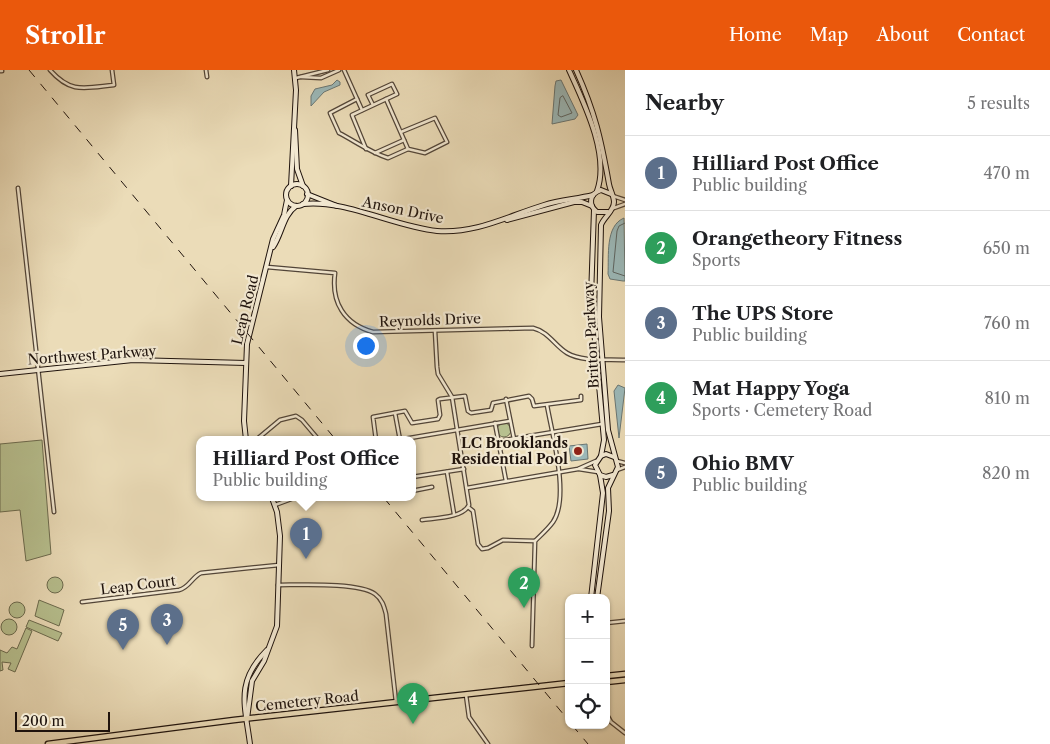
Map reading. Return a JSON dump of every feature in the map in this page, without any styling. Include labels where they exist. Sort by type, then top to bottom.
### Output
[{"type":"main road","points":[[610,676],[625,674]]},
{"type":"main road","points":[[610,682],[625,680]]},
{"type":"main road","name":"Cemetery Road","points":[[48,744],[247,719],[565,683]]},
{"type":"street","points":[[50,70],[61,82],[70,86],[94,87],[114,84],[112,70]]},
{"type":"street","points":[[206,70],[207,77]]},
{"type":"street","points":[[291,186],[298,78],[294,70]]},
{"type":"street","points":[[298,78],[328,70]]},
{"type":"street","points":[[298,78],[321,78],[339,70]]},
{"type":"street","points":[[344,70],[362,110]]},
{"type":"street","points":[[569,70],[586,106],[594,132],[601,170],[597,191],[593,195],[593,208],[601,214],[625,204]]},
{"type":"street","points":[[576,70],[591,103],[600,130],[612,195],[612,208]]},
{"type":"street","points":[[366,149],[352,118],[354,114],[397,94],[392,84],[368,95],[373,105]]},
{"type":"street","points":[[357,99],[331,111],[330,116],[339,133],[366,149],[388,158],[408,149],[425,153],[446,144],[446,140],[435,118],[400,132]]},
{"type":"street","points":[[386,99],[408,149]]},
{"type":"street","points":[[294,128],[297,169],[303,187],[308,194],[303,204],[297,206],[287,200],[286,192],[291,186],[297,184],[303,187]]},
{"type":"street","points":[[375,153],[404,140]]},
{"type":"street","points":[[18,188],[54,512]]},
{"type":"street","points":[[597,191],[604,190],[625,200]]},
{"type":"street","name":"Anson Drive","points":[[308,194],[337,206]]},
{"type":"street","name":"Anson Drive","points":[[495,223],[548,204],[593,195]]},
{"type":"street","name":"Leap Road","points":[[246,436],[244,422],[247,344],[272,246],[287,200]]},
{"type":"street","name":"Anson Drive","points":[[303,204],[315,203],[337,206],[435,230],[468,230],[574,202],[582,202],[593,208]]},
{"type":"street","name":"Leap Road","points":[[272,246],[278,239],[288,213],[297,206]]},
{"type":"street","name":"Britton Parkway","points":[[593,208],[591,297],[604,445],[601,456]]},
{"type":"street","name":"Britton Parkway","points":[[608,212],[601,225],[598,274],[608,430],[615,459]]},
{"type":"street","name":"Reynolds Drive","points":[[267,268],[335,273],[334,290],[340,308],[353,324],[366,330],[381,332],[533,328],[546,333],[569,355],[625,360]]},
{"type":"street","points":[[422,520],[465,511],[468,507],[467,488],[452,397],[438,374],[435,331]]},
{"type":"street","name":"Northwest Parkway","points":[[0,374],[133,360],[246,364]]},
{"type":"street","points":[[375,436],[373,418],[407,412],[412,423],[438,419],[440,415],[438,400],[452,397],[464,396],[469,413],[491,410],[493,402],[529,396],[534,406],[581,400],[581,396]]},
{"type":"street","points":[[506,400],[514,439]]},
{"type":"street","points":[[532,646],[535,542],[554,521],[561,505],[562,489],[547,404]]},
{"type":"street","points":[[395,413],[400,436]]},
{"type":"street","points":[[261,436],[280,420],[296,416],[302,420],[315,436]]},
{"type":"street","points":[[416,437],[510,421]]},
{"type":"street","points":[[496,423],[506,481]]},
{"type":"street","points":[[498,441],[602,424]]},
{"type":"street","points":[[467,488],[578,469],[596,462],[601,456],[606,454],[625,463]]},
{"type":"street","points":[[615,459],[617,470]]},
{"type":"street","points":[[592,594],[604,494],[596,462]]},
{"type":"street","points":[[598,594],[609,511],[608,488],[617,470],[625,467]]},
{"type":"street","points":[[416,476],[464,469]]},
{"type":"street","points":[[578,469],[606,477],[613,475]]},
{"type":"street","points":[[447,472],[454,514]]},
{"type":"street","points":[[416,490],[432,487]]},
{"type":"street","points":[[250,744],[247,719],[252,681],[276,632],[279,528],[274,501]]},
{"type":"street","points":[[275,506],[287,501]]},
{"type":"street","points":[[468,507],[473,511],[478,544],[482,548],[488,548],[503,540],[535,542]]},
{"type":"street","name":"Leap Court","points":[[82,602],[179,590],[187,586],[196,575],[201,573],[279,565]]},
{"type":"street","points":[[278,584],[354,587],[367,589],[377,595],[383,603],[386,614],[396,702]]},
{"type":"street","points":[[610,623],[625,621]]},
{"type":"street","points":[[466,694],[469,716],[488,744]]},
{"type":"street","points":[[610,720],[625,734]]},
{"type":"street","points":[[100,737],[101,744]]},
{"type":"green space","points":[[501,423],[507,423],[511,430],[507,437],[501,437],[497,433],[497,427]]},
{"type":"green space","points":[[42,440],[51,554],[26,561],[20,510],[0,512],[0,444]]},
{"type":"green space","points":[[52,577],[58,577],[63,582],[61,591],[52,593],[47,588],[47,582]]},
{"type":"green space","points":[[39,600],[64,610],[59,626],[35,616]]},
{"type":"green space","points":[[17,602],[23,604],[25,610],[23,616],[17,618],[11,616],[9,610],[11,604]]},
{"type":"green space","points":[[6,619],[12,619],[17,624],[15,633],[6,635],[1,630],[1,624]]},
{"type":"green space","points":[[29,620],[62,633],[58,641],[26,627]]},
{"type":"green space","points":[[26,628],[32,631],[15,672],[8,669],[11,663],[2,662],[3,670],[0,671],[0,650],[7,653],[12,647],[17,649]]},
{"type":"water","points":[[337,80],[340,82],[340,85],[324,92],[311,106],[311,96],[315,89],[332,85]]},
{"type":"water","points":[[561,80],[578,115],[575,119],[552,124],[556,81]]},
{"type":"water","points":[[624,218],[625,281],[623,281],[610,279],[608,274],[608,250],[614,228]]},
{"type":"water","points":[[618,385],[625,388],[619,438],[614,391]]},
{"type":"water","name":"LC Brooklands Residential Pool","points":[[587,444],[588,459],[571,461],[569,446]]},
{"type":"railway","points":[[29,70],[333,436]]},
{"type":"railway","points":[[386,501],[565,716]]},
{"type":"railway","points":[[575,729],[588,744]]},
{"type":"place","name":"LC Brooklands Residential Pool","points":[[578,451]]},
{"type":"place","name":"Hilliard Post Office","points":[[306,559]]},
{"type":"place","name":"Orangetheory Fitness","points":[[524,608]]},
{"type":"place","name":"The UPS Store","points":[[167,645]]},
{"type":"place","name":"Ohio BMV","points":[[123,650]]},
{"type":"place","name":"Mat Happy Yoga","points":[[413,724]]}]
